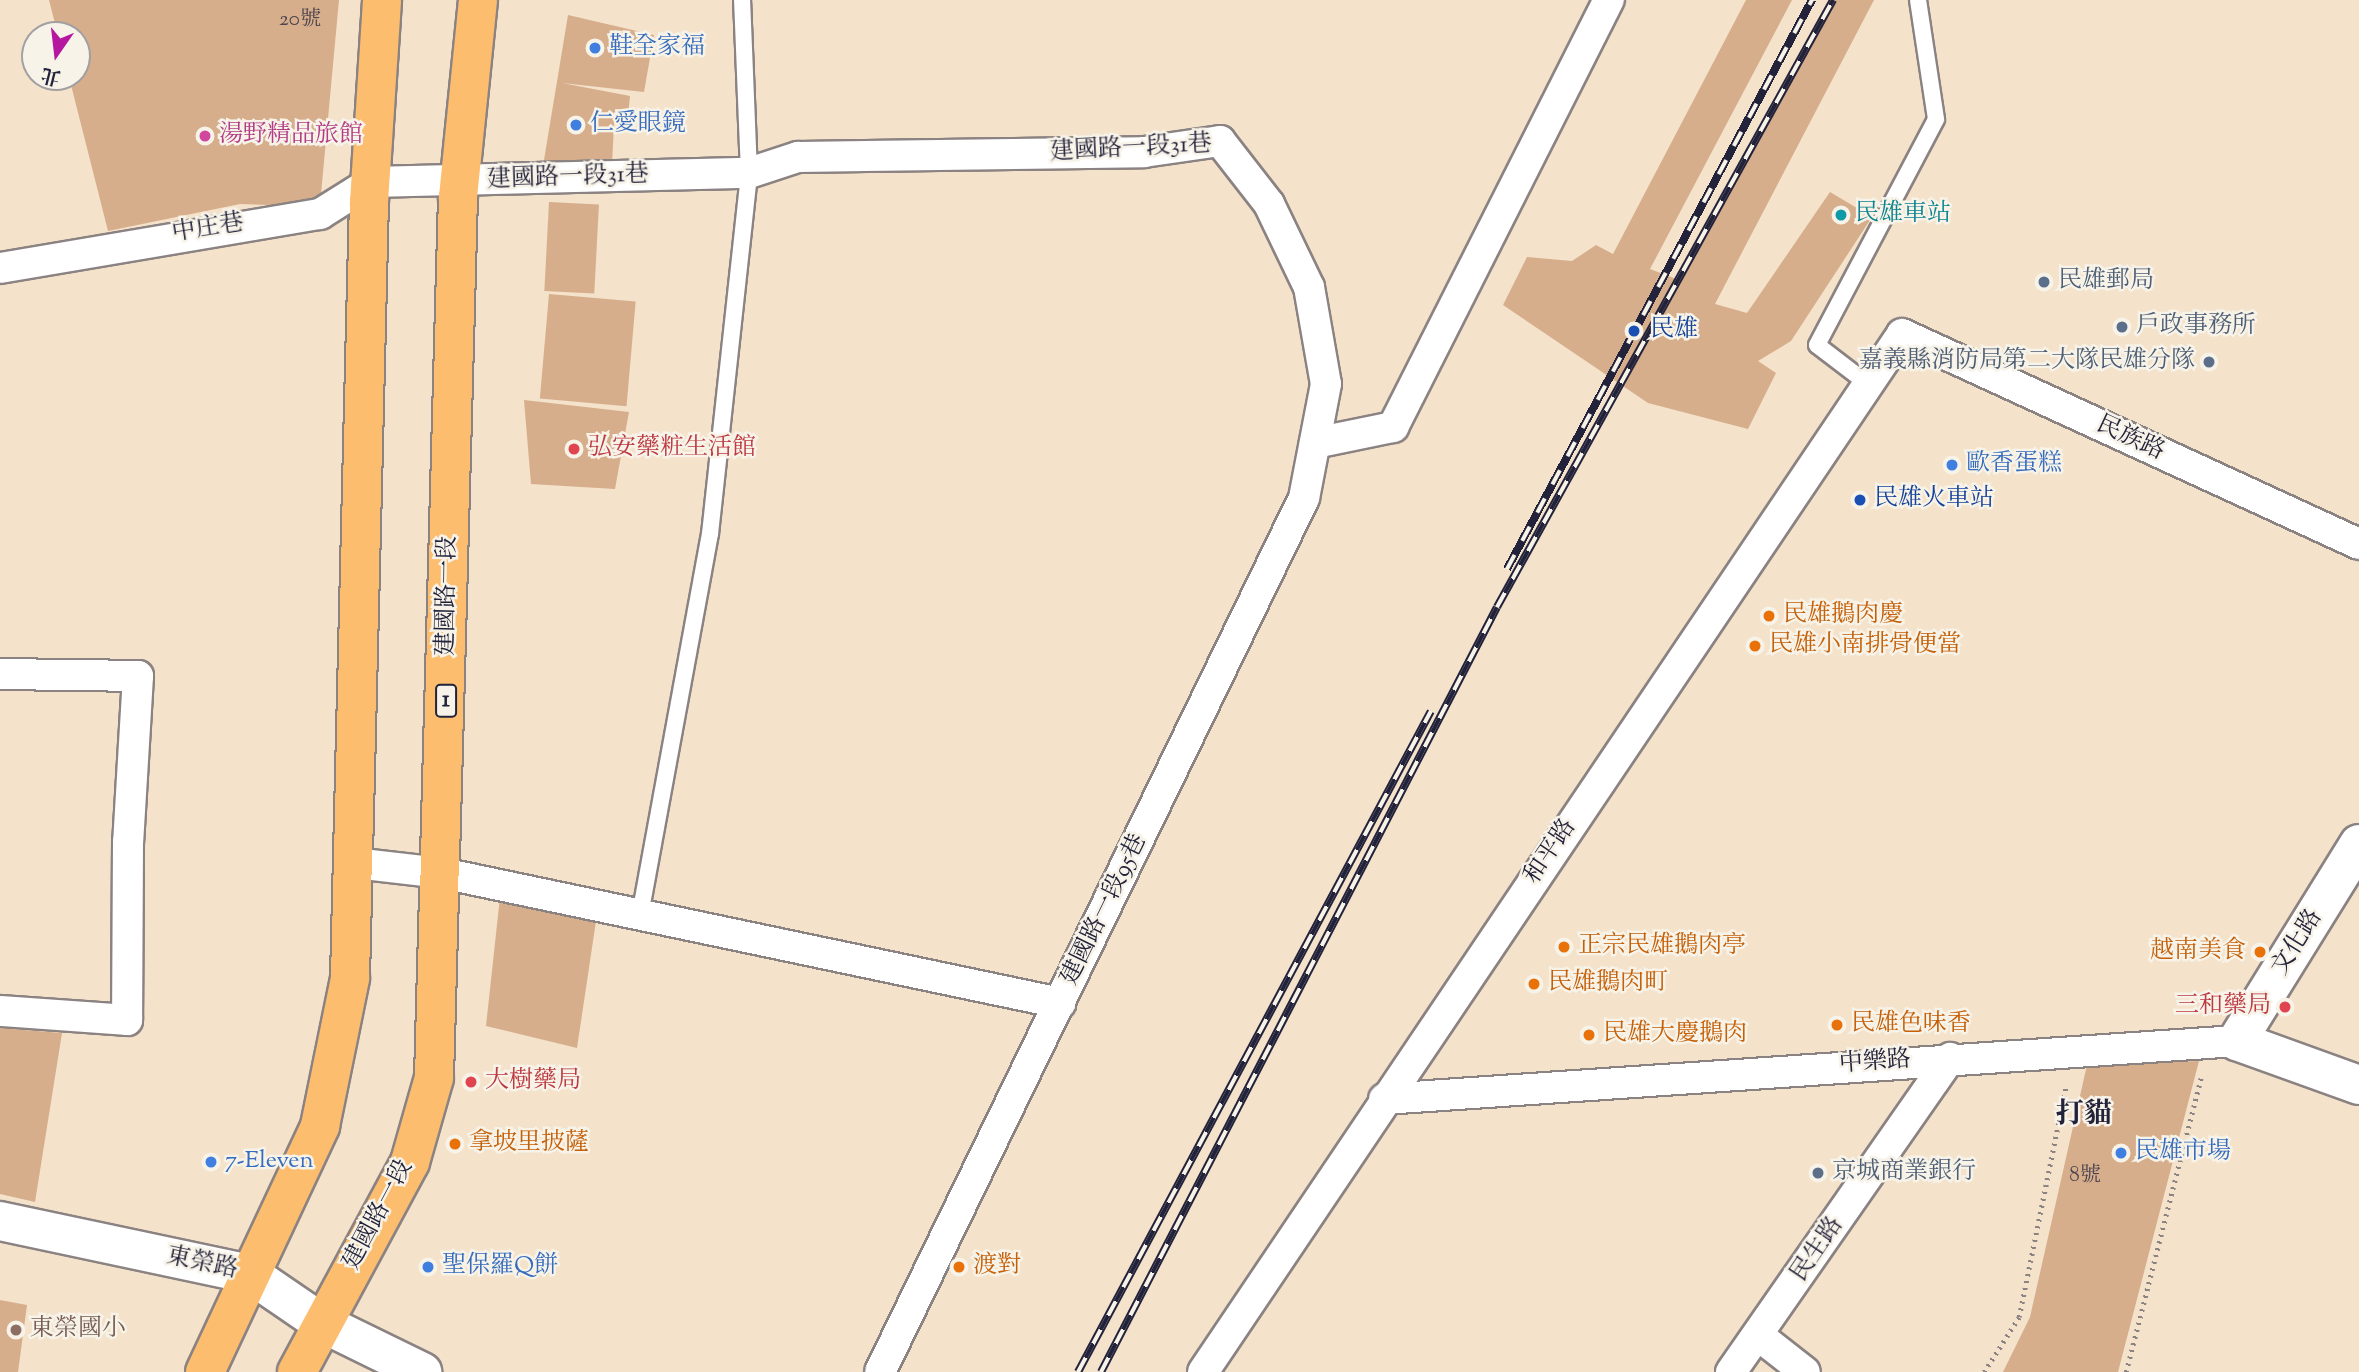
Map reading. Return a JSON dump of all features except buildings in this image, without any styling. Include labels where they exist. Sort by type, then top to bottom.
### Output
[{"type":"main road","points":[[205,1372],[320,1126],[350,978],[371,182],[382,0]]},
{"type":"main road","name":"建國路一段","points":[[297,1372],[320,1322],[410,1162],[434,1078],[461,181],[478,0]]},
{"type":"street","points":[[1315,443],[1392,427],[1609,0]]},
{"type":"street","name":"建國路一段31巷","points":[[371,182],[748,173],[798,157],[1144,152],[1220,141],[1269,204],[1309,287],[1326,384],[1315,443]]},
{"type":"street","name":"中庄巷","points":[[0,268],[320,214],[371,182]]},
{"type":"street","name":"和平路","points":[[1203,1372],[1384,1099],[1902,334]]},
{"type":"street","name":"民族路","points":[[1902,334],[2359,544]]},
{"type":"street","name":"建國路一段95巷","points":[[880,1372],[1304,498],[1315,443]]},
{"type":"street","points":[[0,674],[138,676],[128,842],[127,1020],[0,1011]]},
{"type":"street","name":"文化路","points":[[2224,1042],[2359,844]]},
{"type":"street","points":[[355,863],[442,873],[1060,1003]]},
{"type":"street","name":"中樂路","points":[[1384,1099],[1950,1058],[2224,1042],[2359,1085]]},
{"type":"street","name":"民生路","points":[[1731,1372],[1759,1336],[1950,1058]]},
{"type":"street","name":"東榮路","points":[[0,1222],[250,1274],[320,1322],[422,1372]]},
{"type":"street","points":[[1759,1336],[1805,1372]]},
{"type":"lane","points":[[640,915],[710,534],[748,173],[742,0]]},
{"type":"lane","points":[[1868,384],[1817,345],[1936,119],[1918,0]]},
{"type":"path","points":[[2126,1372],[2224,1042]]},
{"type":"path","points":[[1984,1372],[2019,1317],[2073,1051]]},
{"type":"railway","points":[[1507,569],[1812,0]]},
{"type":"railway","points":[[1101,1372],[1497,607],[1833,0]]},
{"type":"railway","points":[[1078,1372],[1431,711]]},
{"type":"place","name":"鞋全家福","points":[[595,48]]},
{"type":"place","name":"仁愛眼鏡","points":[[576,125]]},
{"type":"place","name":"湯野精品旅館","points":[[205,136]]},
{"type":"place","name":"民雄車站","points":[[1841,215]]},
{"type":"place","name":"民雄郵局","points":[[2044,282]]},
{"type":"place","name":"戶政事務所","points":[[2122,327]]},
{"type":"place","name":"民雄","points":[[1634,331]]},
{"type":"place","name":"嘉義縣消防局第二大隊民雄分隊","points":[[2209,362]]},
{"type":"place","name":"弘安藥粧生活館","points":[[574,449]]},
{"type":"place","name":"歐香蛋糕","points":[[1952,465]]},
{"type":"place","name":"民雄火車站","points":[[1860,500]]},
{"type":"place","name":"民雄鵝肉慶","points":[[1769,616]]},
{"type":"place","name":"民雄小南排骨便當","points":[[1755,646]]},
{"type":"place","name":"正宗民雄鵝肉亭","points":[[1564,947]]},
{"type":"place","name":"越南美食","points":[[2260,952]]},
{"type":"place","name":"民雄鵝肉町","points":[[1534,984]]},
{"type":"place","name":"三和藥局","points":[[2285,1007]]},
{"type":"place","name":"民雄色味香","points":[[1837,1025]]},
{"type":"place","name":"民雄大慶鵝肉","points":[[1589,1035]]},
{"type":"place","name":"大樹藥局","points":[[471,1082]]},
{"type":"place","name":"拿坡里披薩","points":[[455,1144]]},
{"type":"place","name":"民雄市場","points":[[2121,1153]]},
{"type":"place","name":"7-Eleven","points":[[211,1162]]},
{"type":"place","name":"京城商業銀行","points":[[1818,1173]]},
{"type":"place","name":"聖保羅Q餅","points":[[428,1267]]},
{"type":"place","name":"渡對","points":[[959,1267]]},
{"type":"place","name":"東榮國小","points":[[16,1330]]},
{"type":"district","name":"打貓","points":[[2084,1115]]}]
